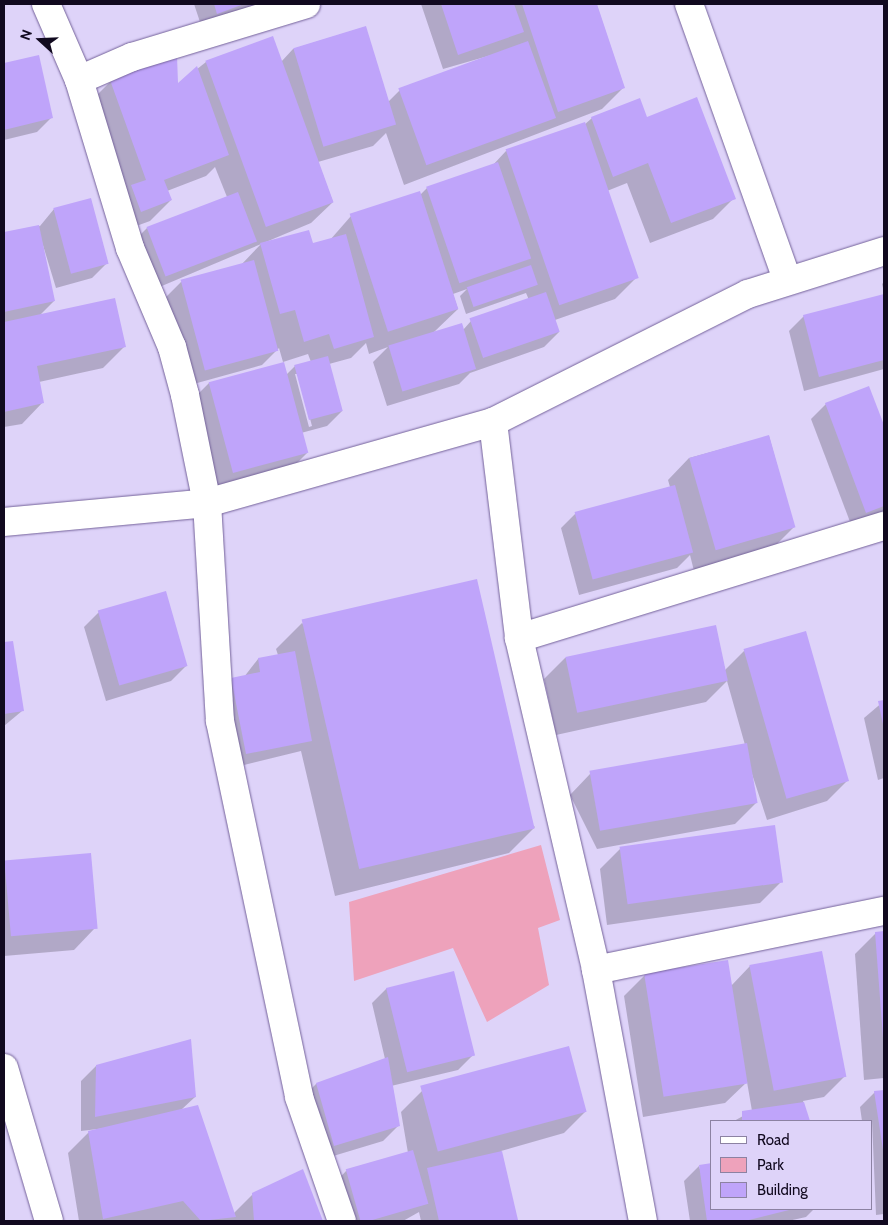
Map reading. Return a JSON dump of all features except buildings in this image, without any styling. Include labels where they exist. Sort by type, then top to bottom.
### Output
[{"type":"street","points":[[46,4],[79,80],[130,248],[172,347],[207,503],[220,721],[299,1097],[342,1221]]},
{"type":"street","points":[[79,80],[132,57],[306,4]]},
{"type":"street","points":[[689,4],[787,279]]},
{"type":"street","points":[[4,522],[207,503],[493,422],[748,294],[787,279],[839,269],[884,251]]},
{"type":"street","points":[[493,422],[519,638],[596,970],[643,1221]]},
{"type":"street","points":[[519,638],[884,526]]},
{"type":"street","points":[[596,970],[884,911]]},
{"type":"street","points":[[4,1068],[49,1221]]},
{"type":"green space","points":[[541,845],[560,920],[538,928],[549,985],[487,1022],[453,948],[354,981],[349,902]]}]
